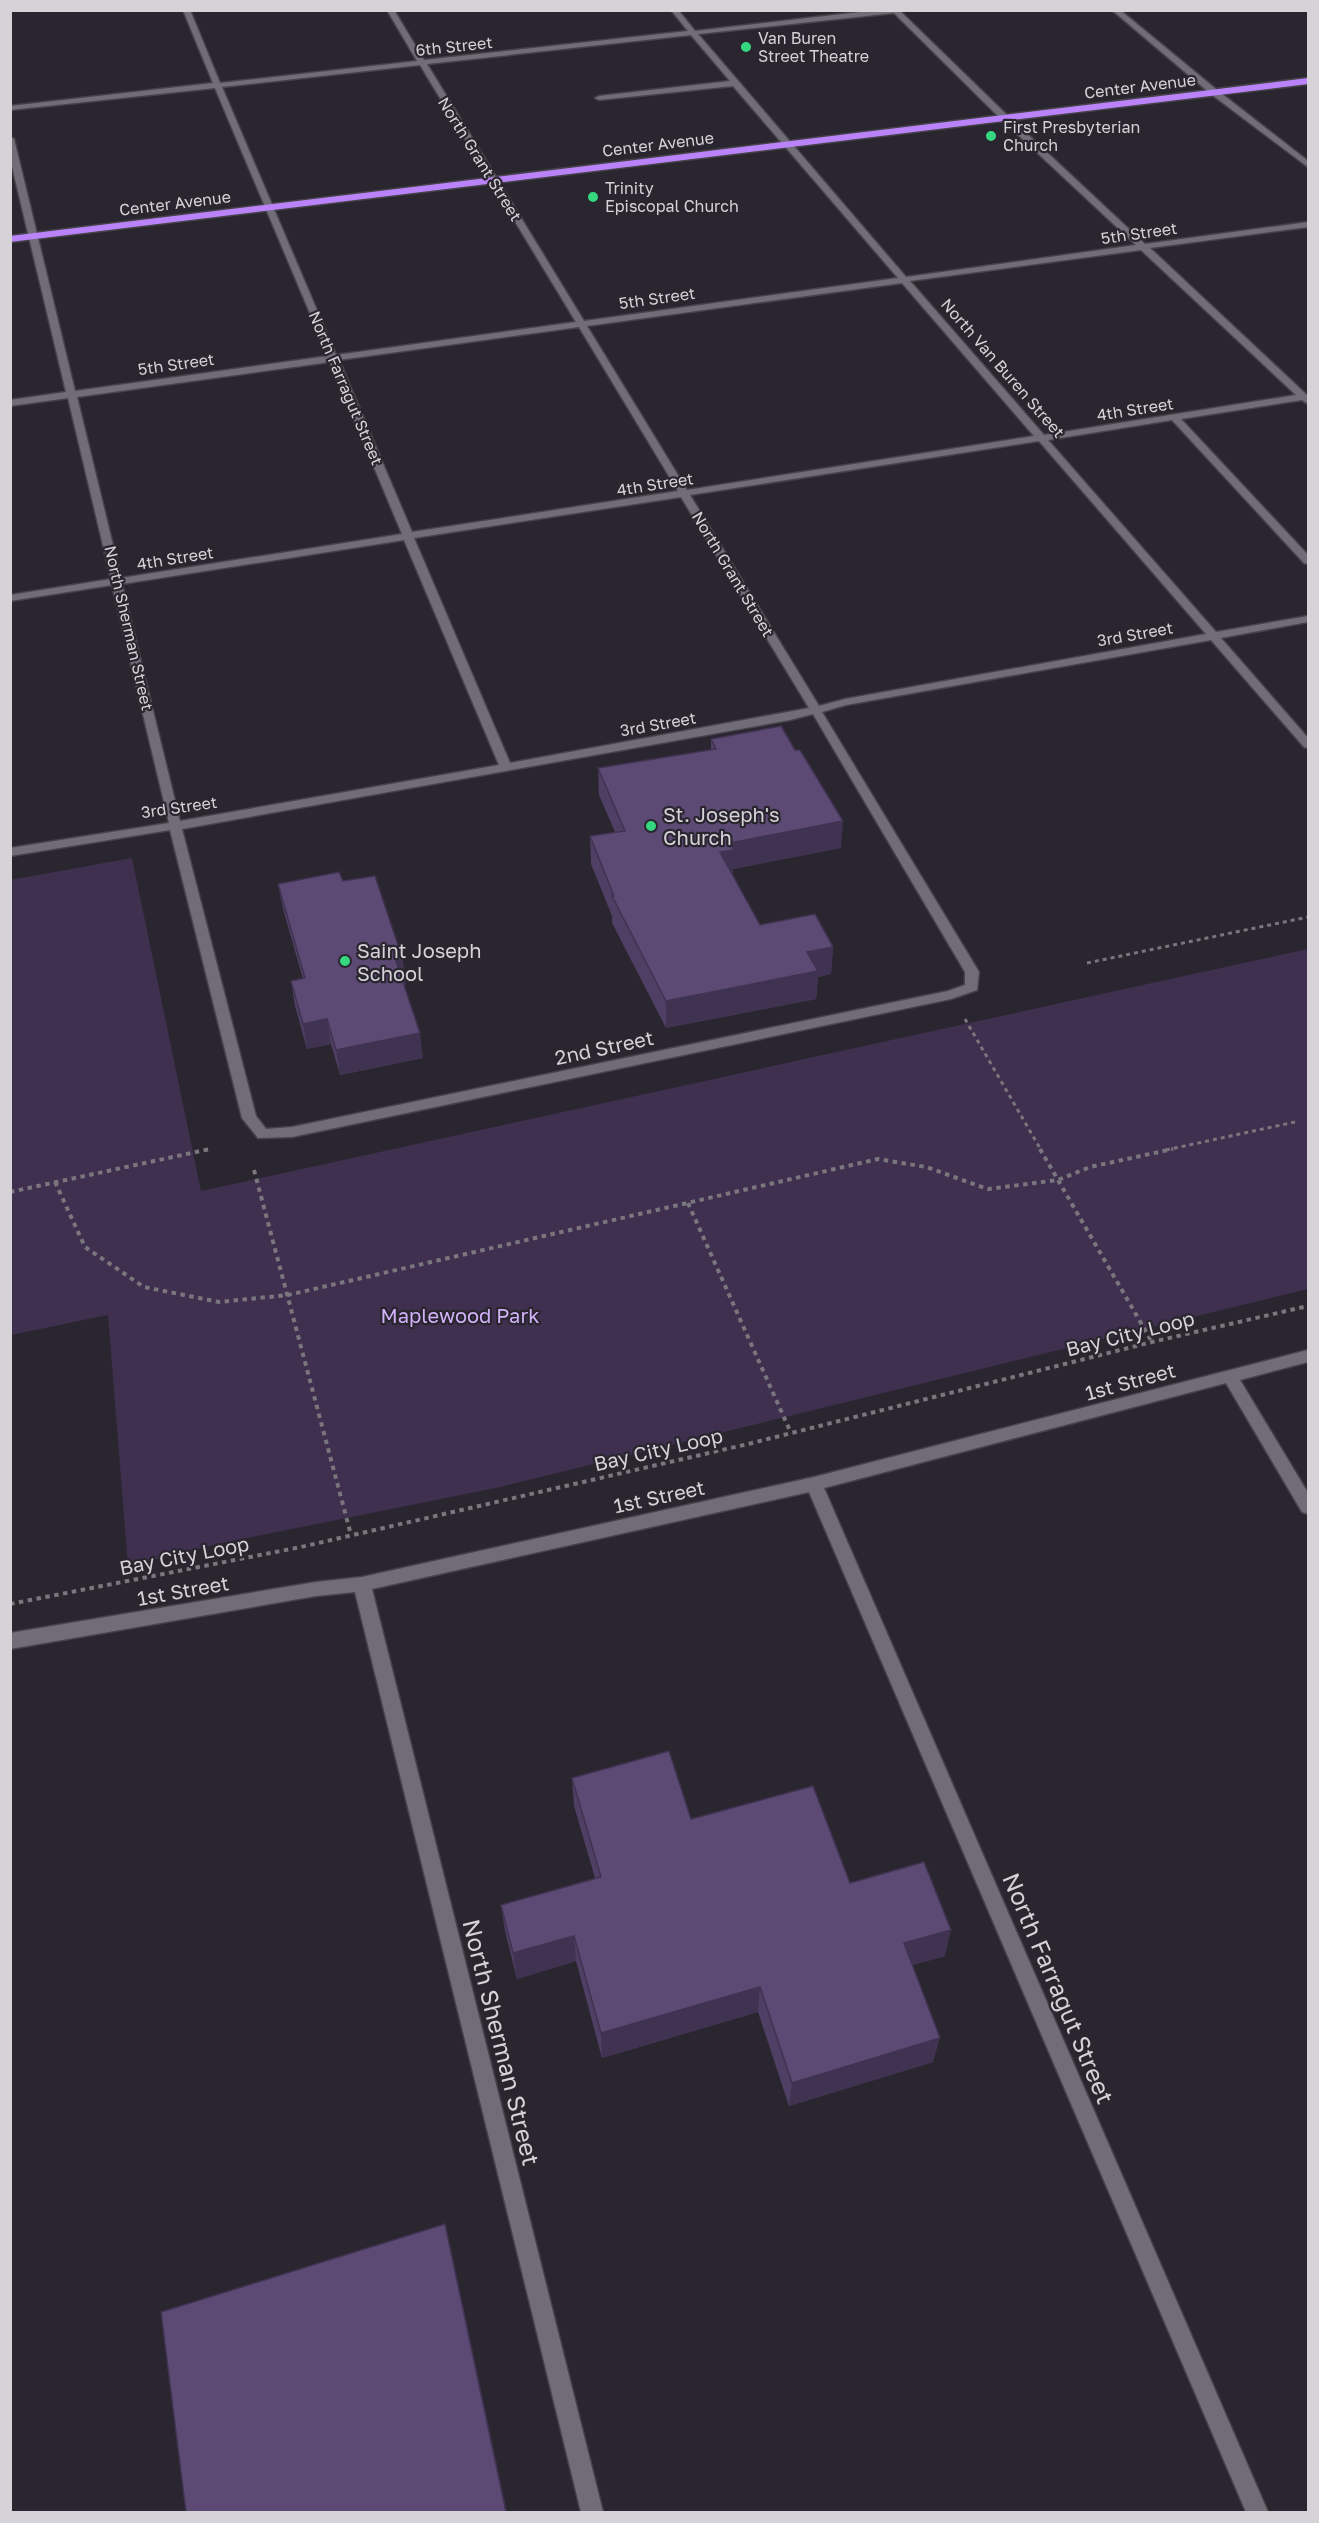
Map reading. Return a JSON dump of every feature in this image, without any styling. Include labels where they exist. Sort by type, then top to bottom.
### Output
[{"type":"highway","name":"Center Avenue","points":[[10,239],[1308,81]]},
{"type":"street","name":"North Farragut Street","points":[[186,10],[505,766]]},
{"type":"street","name":"North Grant Street","points":[[390,10],[972,972],[972,987]]},
{"type":"street","name":"North Van Buren Street","points":[[674,10],[786,144],[1308,745]]},
{"type":"street","name":"6th Street","points":[[10,108],[901,10]]},
{"type":"street","points":[[1115,10],[1214,92],[1308,165]]},
{"type":"street","points":[[895,11],[1004,117],[1146,247],[1306,399]]},
{"type":"street","points":[[789,15],[796,22]]},
{"type":"street","points":[[599,98],[736,83]]},
{"type":"street","name":"North Sherman Street","points":[[10,139],[249,1118]]},
{"type":"street","name":"5th Street","points":[[10,403],[1308,224]]},
{"type":"street","name":"4th Street","points":[[10,598],[1306,399]]},
{"type":"street","points":[[1175,418],[1308,561]]},
{"type":"street","name":"3rd Street","points":[[10,852],[176,826],[790,717],[814,709],[1308,620]]},
{"type":"street","name":"2nd Street","points":[[249,1118],[263,1134],[292,1132],[951,995],[972,987]]},
{"type":"street","name":"1st Street","points":[[10,1641],[316,1589],[362,1584],[813,1484],[1308,1356]]},
{"type":"street","points":[[1230,1376],[1308,1507]]},
{"type":"street","name":"North Farragut Street","points":[[813,1484],[1257,2512]]},
{"type":"street","name":"North Sherman Street","points":[[362,1584],[592,2512]]},
{"type":"path","points":[[1087,963],[1308,917]]},
{"type":"path","points":[[965,1019],[1152,1342]]},
{"type":"path","points":[[55,1182],[85,1247],[144,1287],[219,1302],[288,1295],[878,1159],[926,1167],[988,1189],[1058,1180],[1090,1167],[1294,1122]]},
{"type":"path","points":[[10,1192],[210,1149]]},
{"type":"path","points":[[254,1170],[351,1535]]},
{"type":"path","points":[[688,1203],[791,1433]]},
{"type":"path","name":"Bay City Loop","points":[[10,1604],[351,1535],[791,1433],[1152,1342],[1308,1306]]},
{"type":"green space","name":"Maplewood Park","points":[[132,858],[201,1191],[1308,949],[1308,1289],[496,1488],[217,1544],[128,1566],[108,1315],[11,1335],[10,880]]},
{"type":"building","points":[[781,726],[795,750],[800,750],[843,821],[730,843],[734,850],[720,852],[760,925],[815,914],[833,947],[807,952],[818,971],[666,1001],[612,896],[614,896],[590,836],[625,831],[598,768],[716,749],[711,739]]},
{"type":"building","points":[[339,872],[343,881],[375,876],[403,960],[396,961],[420,1033],[336,1050],[327,1019],[303,1024],[291,981],[305,978],[278,884]]},
{"type":"building","points":[[669,1751],[691,1819],[813,1786],[850,1883],[924,1862],[951,1930],[904,1943],[940,2038],[792,2083],[760,1987],[601,2033],[574,1936],[513,1953],[501,1905],[601,1877],[572,1778]]},
{"type":"building","points":[[445,2224],[506,2512],[186,2512],[161,2312]]},
{"type":"place","name":"Van Buren Street Theatre","points":[[746,47]]},
{"type":"place","name":"First Presbyterian Church","points":[[991,136]]},
{"type":"place","name":"Trinity Episcopal Church","points":[[593,197]]},
{"type":"place","name":"St. Joseph's Church","points":[[651,826]]},
{"type":"place","name":"Saint Joseph School","points":[[345,961]]}]
